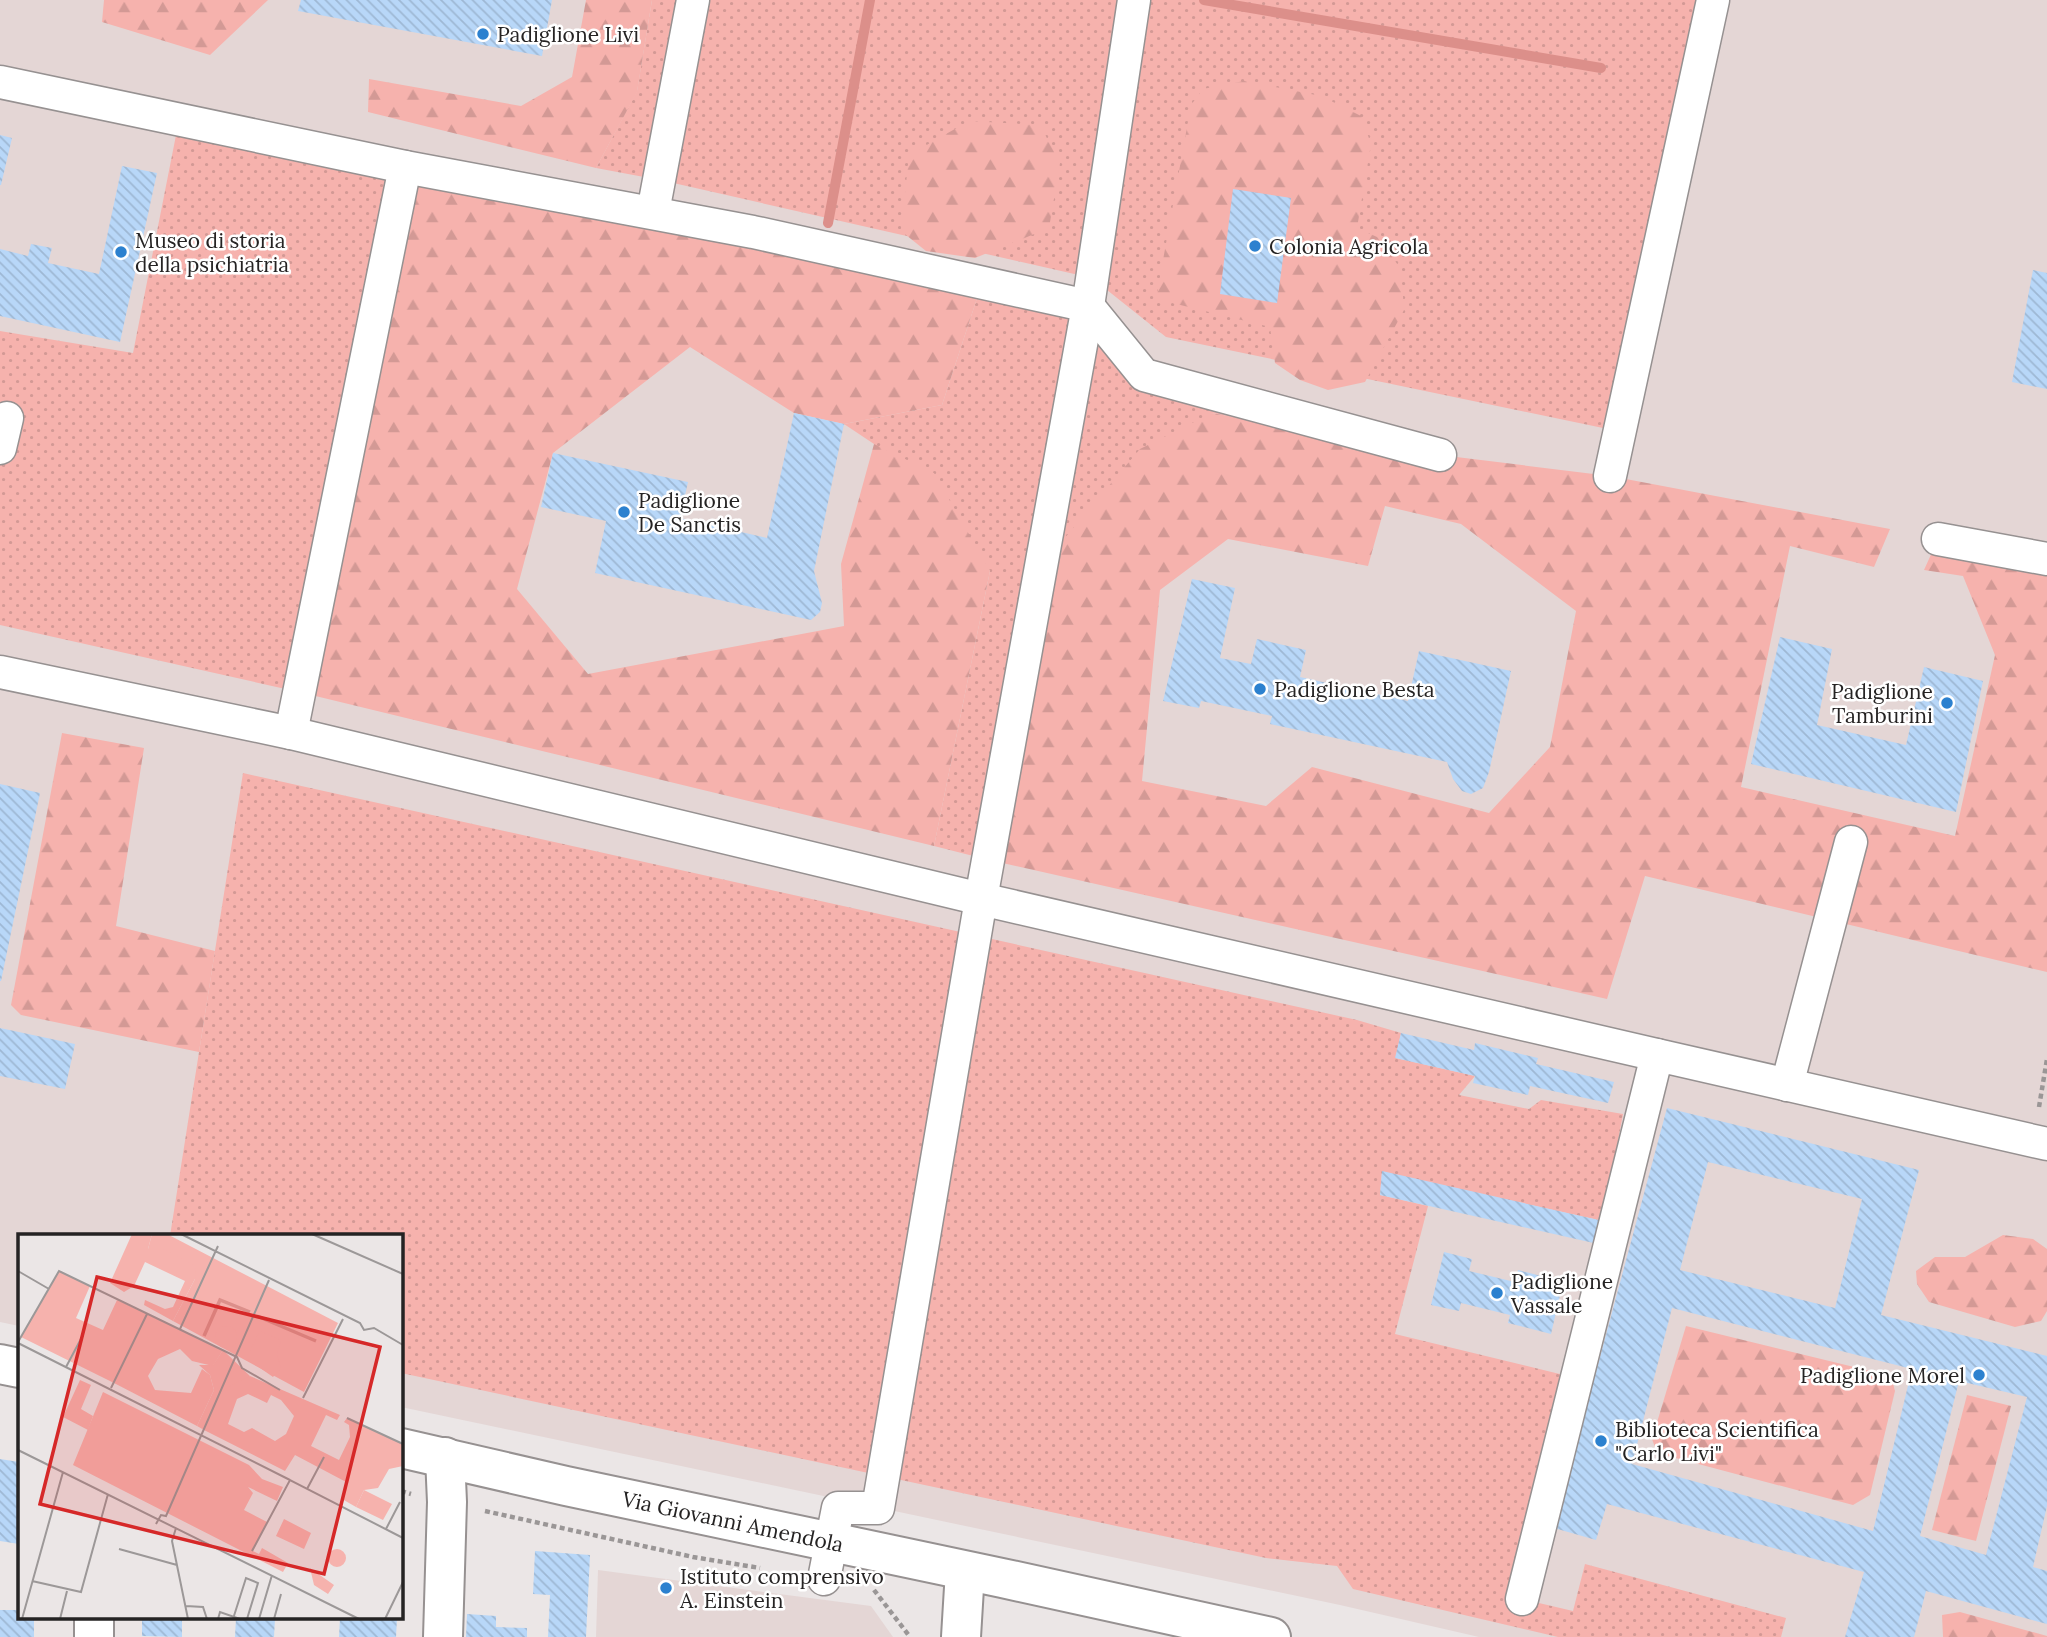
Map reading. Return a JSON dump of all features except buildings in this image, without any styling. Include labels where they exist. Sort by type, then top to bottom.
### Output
[{"type":"main road","points":[[0,1364],[18,1368]]},
{"type":"main road","name":"Via Giovanni Amendola","points":[[402,1448],[566,1486],[1271,1637]]},
{"type":"main road","points":[[443,1637],[447,1502],[445,1457]]},
{"type":"main road","points":[[961,1637],[965,1571]]},
{"type":"street","points":[[653,212],[693,0]]},
{"type":"street","points":[[824,1579],[838,1508],[878,1508],[981,899],[1088,306],[1134,0]]},
{"type":"street","points":[[1610,476],[1713,0]]},
{"type":"street","points":[[0,82],[405,167],[753,232],[1088,306],[1144,376],[1440,455]]},
{"type":"street","points":[[290,733],[405,167]]},
{"type":"street","points":[[1938,538],[2047,559]]},
{"type":"street","points":[[0,672],[290,733],[981,899],[2040,1142]]},
{"type":"street","points":[[1787,1084],[1851,842]]},
{"type":"street","points":[[1521,1599],[1657,1055]]},
{"type":"path","points":[[2040,1142],[2047,1059]]},
{"type":"path","points":[[402,1491],[693,1557],[824,1579]]},
{"type":"path","points":[[873,1590],[910,1637]]},
{"type":"shaded area","points":[[0,0],[2047,0],[2047,1637],[1479,1637],[1340,1605],[402,1407],[402,1234],[18,1234],[18,1326],[0,1322]]},
{"type":"shaded area","name":"Istituto comprensivo A. Einstein","points":[[598,1570],[871,1606],[893,1637],[596,1637]]},
{"type":"green space","points":[[104,0],[268,0],[210,55],[102,22]]},
{"type":"green space","points":[[586,0],[652,0],[637,92],[596,168],[368,112],[369,79],[521,106],[572,77]]},
{"type":"green space","points":[[652,0],[1698,0],[1603,428],[1166,337],[1092,278],[660,180],[596,168],[637,91]]},
{"type":"green space","points":[[1244,81],[1321,96],[1361,116],[1371,144],[1357,228],[1377,237],[1401,269],[1404,310],[1365,382],[1328,390],[1300,380],[1275,363],[1270,327],[1156,299],[1191,105],[1203,89]],"holes":[[[1234,189],[1290,198],[1276,303],[1220,293]]]},
{"type":"green space","points":[[179,120],[405,167],[299,692],[0,625],[0,331],[133,353]]},
{"type":"green space","points":[[969,121],[1040,125],[1060,163],[1049,228],[975,258],[926,251],[901,231],[909,155]]},
{"type":"green space","points":[[405,167],[982,283],[942,405],[844,424],[794,413],[690,347],[553,453],[517,589],[588,674],[844,626],[841,564],[874,444],[934,473],[990,571],[934,846],[299,692]]},
{"type":"green space","points":[[982,283],[1088,306],[1144,375],[1440,455],[1212,413],[989,860],[934,846],[990,571],[874,444],[844,424],[942,405]]},
{"type":"green space","points":[[1212,413],[1440,455],[1610,476],[1890,529],[1874,567],[1790,546],[1741,787],[1955,836],[1995,655],[1963,576],[1924,570],[1938,539],[2047,559],[2047,972],[1645,876],[1607,999],[989,860],[1041,566],[1140,449]],"holes":[[[1385,506],[1461,524],[1576,611],[1550,747],[1489,813],[1312,767],[1266,806],[1142,781],[1160,590],[1228,539],[1368,566]]]},
{"type":"green space","points":[[62,733],[144,748],[116,926],[215,951],[199,1052],[21,1015],[11,1005]]},
{"type":"green space","points":[[243,773],[1357,1020],[1401,1033],[1396,1058],[1475,1076],[1459,1095],[1529,1109],[1541,1100],[1623,1114],[1603,1221],[1382,1172],[1380,1195],[1428,1206],[1395,1334],[1576,1378],[1522,1599],[1573,1611],[1585,1564],[1786,1618],[1781,1637],[1558,1637],[1353,1589],[1337,1566],[1266,1558],[402,1373],[402,1234],[170,1234]]},
{"type":"green space","points":[[2003,1235],[2033,1239],[2047,1249],[2047,1311],[2041,1321],[2015,1327],[1929,1302],[1917,1284],[1916,1271],[1935,1257],[1965,1257]]},
{"type":"green space","points":[[1686,1326],[1891,1376],[1895,1391],[1870,1495],[1853,1505],[1657,1453],[1652,1439]]},
{"type":"green space","points":[[1967,1395],[2011,1406],[1976,1541],[1932,1530]]},
{"type":"green space","points":[[1960,1612],[2047,1637],[1943,1637],[1942,1615]]},
{"type":"waterway","points":[[828,223],[870,0]]},
{"type":"waterway","points":[[1204,0],[1601,68]]},
{"type":"place","name":"Padiglione Livi","points":[[483,34]]},
{"type":"place","name":"Colonia Agricola","points":[[1255,246]]},
{"type":"place","name":"Museo di storia della psichiatria","points":[[121,252]]},
{"type":"place","name":"Padiglione De Sanctis","points":[[624,512]]},
{"type":"place","name":"Padiglione Besta","points":[[1260,689]]},
{"type":"place","name":"Padiglione Tamburini","points":[[1947,703]]},
{"type":"place","name":"Padiglione Vassale","points":[[1497,1293]]},
{"type":"place","name":"Padiglione Morel","points":[[1979,1375]]},
{"type":"place","name":"Biblioteca Scientifica \"Carlo Livi\"","points":[[1601,1441]]},
{"type":"place","name":"Istituto comprensivo A. Einstein","points":[[666,1588]]}]
